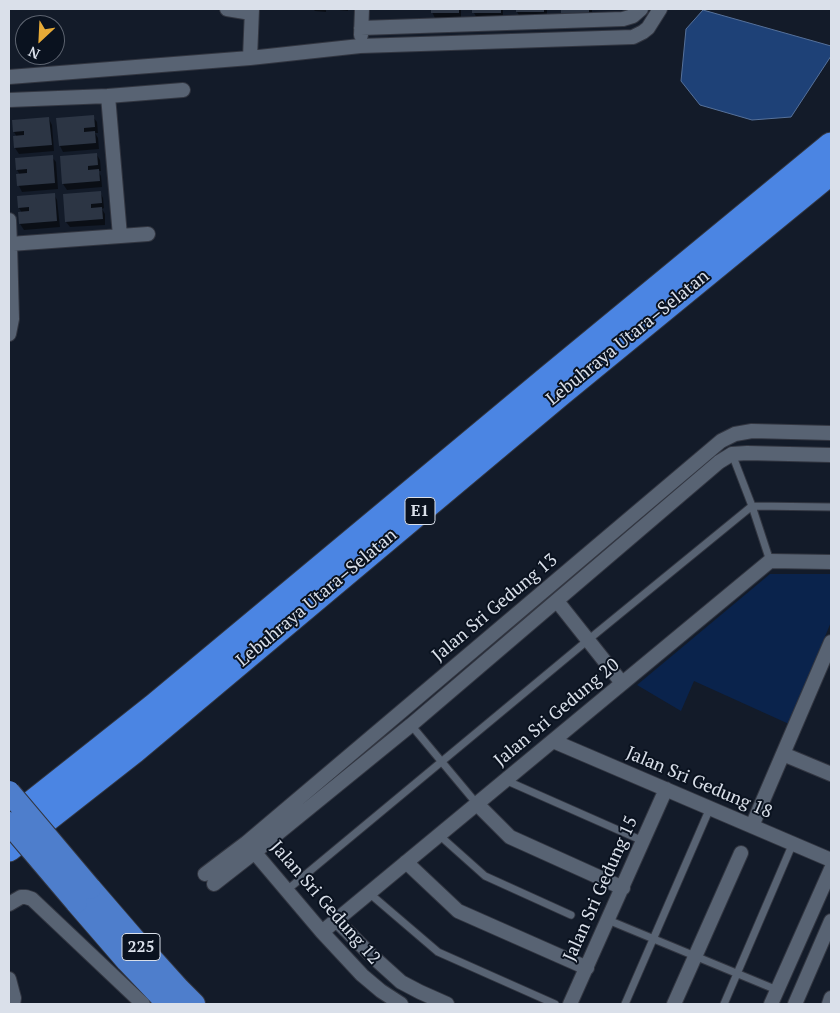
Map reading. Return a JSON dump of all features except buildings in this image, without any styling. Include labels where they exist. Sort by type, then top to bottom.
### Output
[{"type":"highway","name":"Lebuhraya Utara–Selatan","points":[[9,822],[153,707],[831,145]]},
{"type":"highway","name":"Lebuhraya Utara–Selatan","points":[[9,849],[134,751],[560,394],[831,172]]},
{"type":"highway","name":"225","points":[[9,792],[83,895],[127,961],[168,1004]]},
{"type":"highway","name":"225","points":[[9,822],[83,895],[134,939],[194,1004]]},
{"type":"street","points":[[228,9],[252,11],[250,58]]},
{"type":"street","points":[[360,46],[362,9]]},
{"type":"street","points":[[361,28],[624,19],[633,16],[641,9]]},
{"type":"street","points":[[9,77],[250,58],[360,46],[634,36],[648,28],[660,9]]},
{"type":"street","points":[[9,100],[108,96],[183,90]]},
{"type":"street","points":[[108,96],[120,236]]},
{"type":"street","points":[[9,220],[12,319],[9,334]]},
{"type":"street","points":[[10,244],[148,234]]},
{"type":"street","name":"Jalan Sri Gedung 13","points":[[251,848],[721,441],[735,434],[752,431],[831,433]]},
{"type":"street","points":[[732,454],[831,455]]},
{"type":"street","name":"Jalan Sri Gedung 13","points":[[210,879],[411,725],[719,462],[732,454]]},
{"type":"street","points":[[770,561],[831,562]]},
{"type":"street","name":"Jalan Sri Gedung 20","points":[[322,932],[770,561]]},
{"type":"street","points":[[557,601],[622,683]]},
{"type":"street","points":[[752,826],[831,642]]},
{"type":"street","name":"Jalan Sri Gedung 18","points":[[553,741],[831,860]]},
{"type":"street","points":[[783,754],[831,774]]},
{"type":"street","name":"Jalan Sri Gedung 15","points":[[570,1004],[666,789]]},
{"type":"street","points":[[477,804],[510,838],[622,888]]},
{"type":"street","name":"Jalan Sri Gedung 12","points":[[251,848],[362,976],[401,1004]]},
{"type":"street","points":[[674,1004],[741,853]]},
{"type":"street","points":[[406,862],[458,911],[587,968]]},
{"type":"street","points":[[771,1004],[831,869]]},
{"type":"street","points":[[9,904],[21,897],[32,900],[143,1004]]},
{"type":"street","name":"Jalan Sri Gedung 12","points":[[336,920],[401,982],[447,1004]]},
{"type":"street","points":[[795,1004],[831,922]]},
{"type":"street","points":[[9,979],[14,998],[13,1004]]},
{"type":"street","points":[[829,1004],[831,998]]},
{"type":"lane","points":[[732,454],[770,561]]},
{"type":"lane","points":[[287,890],[752,506],[831,507]]},
{"type":"lane","points":[[411,725],[477,804]]},
{"type":"lane","points":[[505,780],[643,841]]},
{"type":"lane","points":[[624,1004],[710,808]]},
{"type":"lane","points":[[440,835],[485,876],[571,915]]},
{"type":"lane","points":[[724,1004],[793,843]]},
{"type":"lane","points":[[369,894],[438,952],[555,1004]]},
{"type":"lane","points":[[608,920],[777,990]]},
{"type":"shaded area","points":[[703,10],[831,46],[831,56],[791,117],[752,120],[700,105],[681,81],[686,29]]},
{"type":"shaded area","points":[[770,574],[831,574],[831,622],[789,724],[694,681],[681,711],[637,685]]}]
